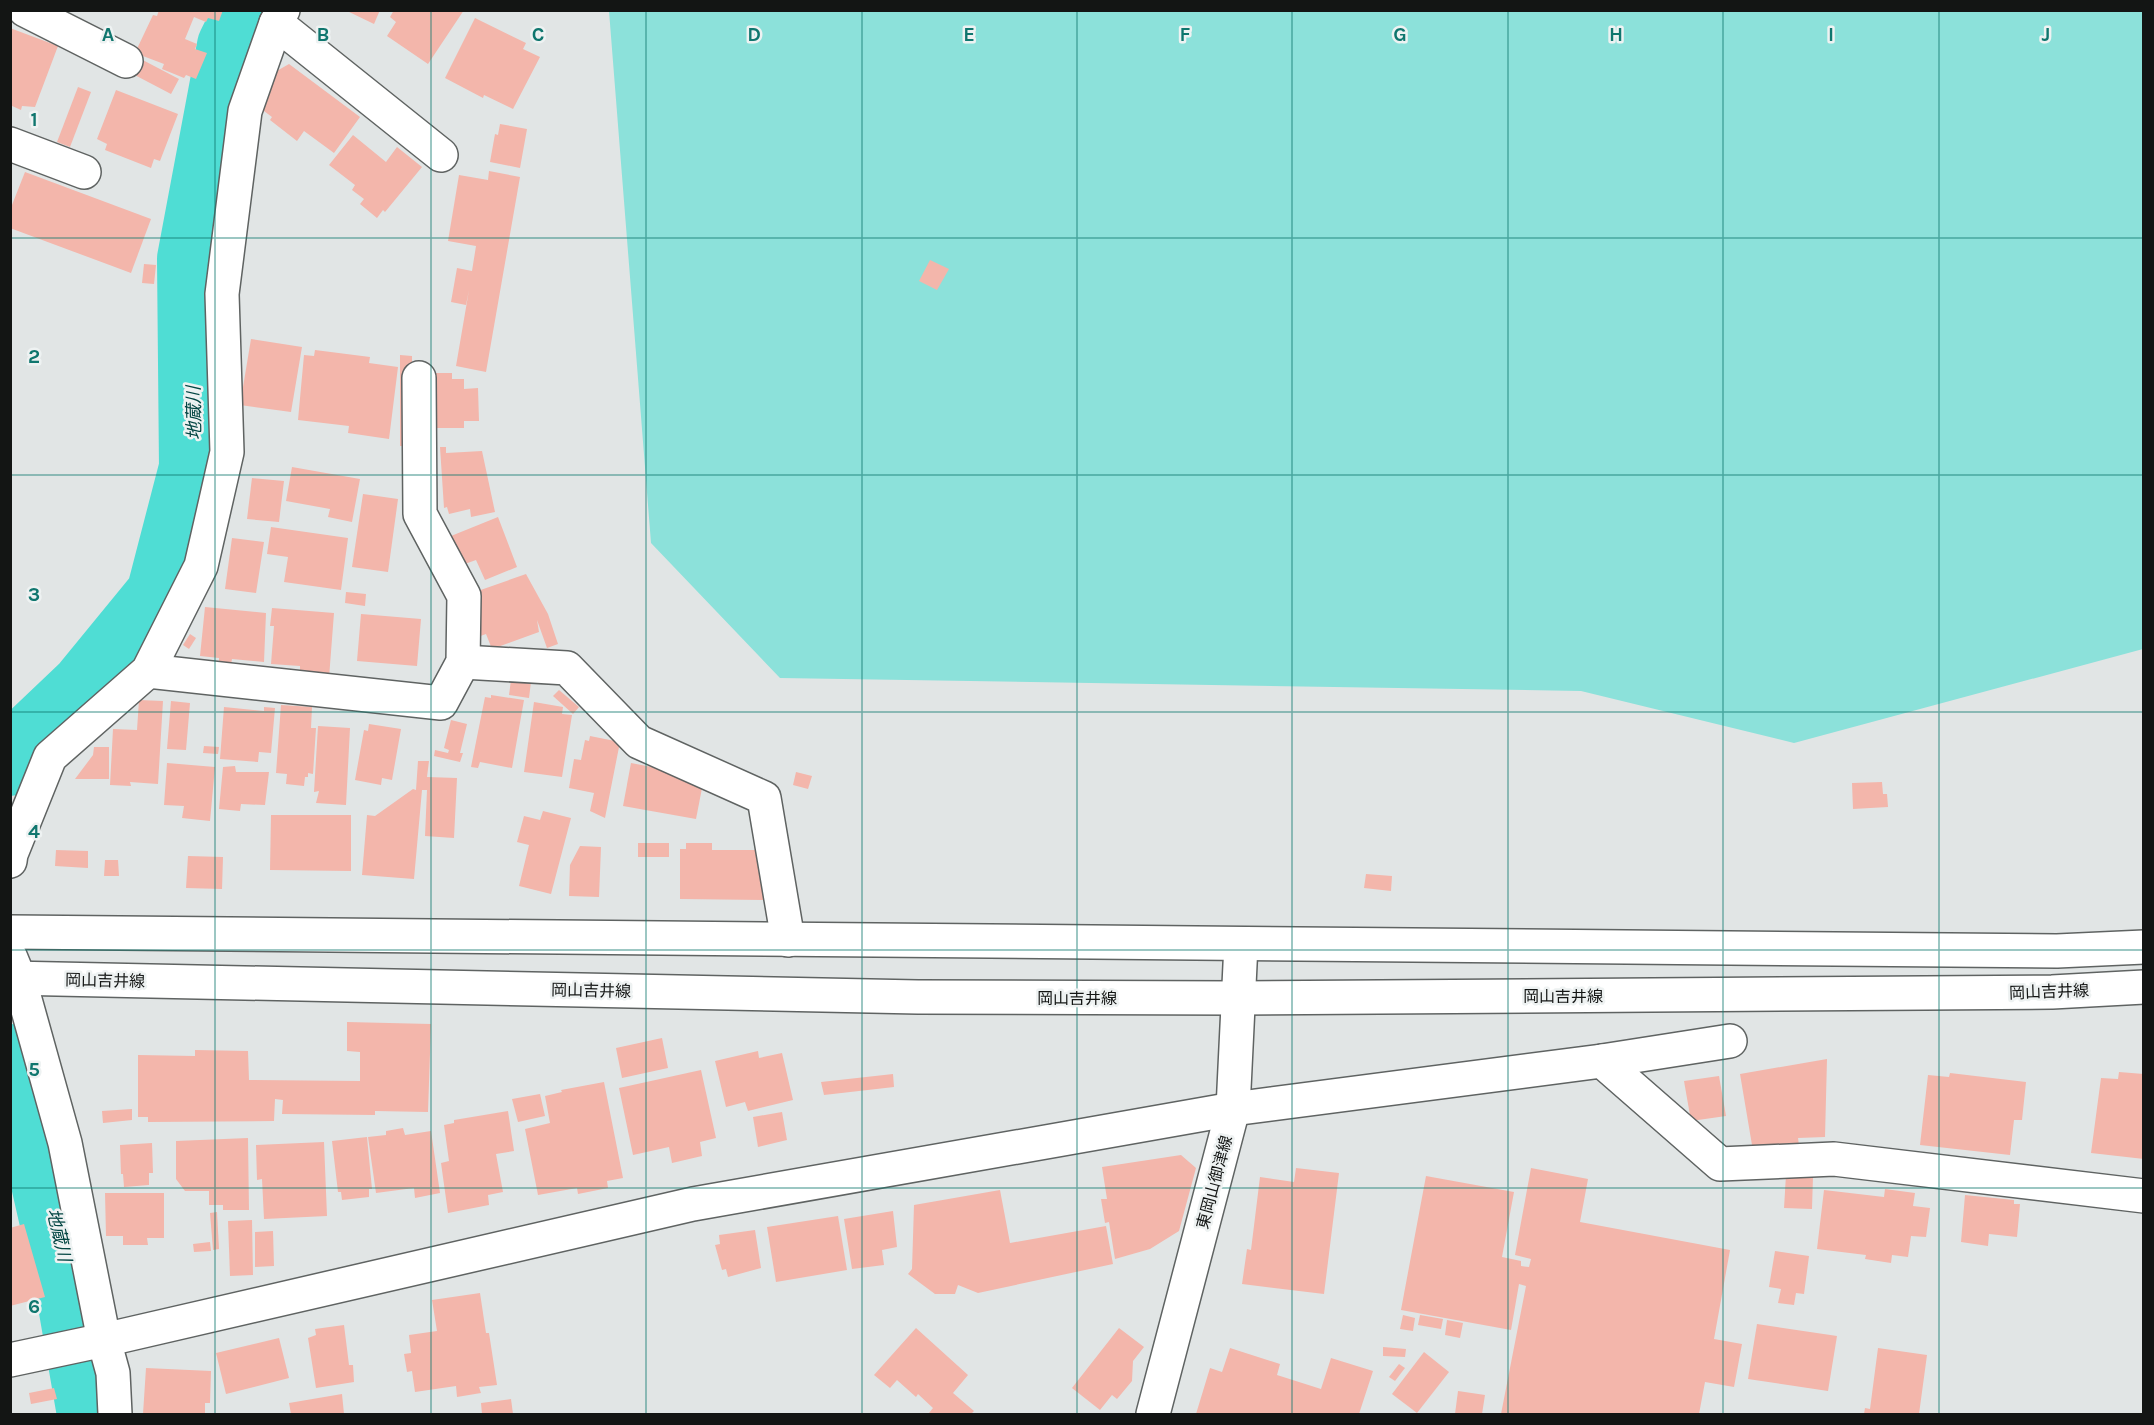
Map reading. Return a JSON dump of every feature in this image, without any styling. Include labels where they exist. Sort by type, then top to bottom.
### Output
[{"type":"street","points":[[26,10],[126,61]]},
{"type":"street","points":[[10,861],[50,757],[148,671],[201,566],[227,452],[222,294],[245,111],[280,17],[441,155]]},
{"type":"street","points":[[10,144],[84,172]]},
{"type":"street","points":[[148,671],[441,703],[463,662],[464,596],[420,514],[419,378]]},
{"type":"street","points":[[463,662],[567,668],[639,742],[764,798],[788,940]]},
{"type":"street","points":[[10,932],[2045,951],[2144,947]]},
{"type":"street","name":"東岡山御津線","points":[[1154,1414],[1233,1109],[1241,944]]},
{"type":"street","points":[[13,971],[65,1143],[104,1341],[113,1373],[115,1414]]},
{"type":"street","name":"岡山吉井線","points":[[13,971],[918,998],[2040,993],[2144,987]]},
{"type":"street","points":[[10,1360],[104,1341],[693,1204],[1233,1109],[1602,1061],[1730,1041]]},
{"type":"street","points":[[1602,1061],[1720,1164],[1834,1159],[2144,1196]]},
{"type":"shaded area","points":[[609,11],[2143,11],[2143,649],[1794,743],[1581,691],[780,678],[651,543]]},
{"type":"building","points":[[159,10],[223,10],[219,21],[208,18],[206,22],[194,17],[185,39],[197,44],[195,49],[207,53],[196,79],[186,75],[184,78],[162,69],[164,64],[135,53],[153,15],[157,16]]},
{"type":"building","points":[[345,10],[380,10],[374,24]]},
{"type":"building","points":[[394,10],[464,10],[428,64],[387,36],[396,22],[390,17]]},
{"type":"building","points":[[475,18],[526,43],[523,49],[540,57],[513,109],[484,95],[483,98],[445,78]]},
{"type":"building","points":[[10,28],[58,46],[35,107],[22,106],[21,110],[10,105]]},
{"type":"building","points":[[137,57],[179,79],[171,94],[129,72]]},
{"type":"building","points":[[289,64],[360,117],[334,153],[304,131],[297,141],[270,120],[272,117],[260,108],[268,76]]},
{"type":"building","points":[[78,87],[91,92],[70,147],[57,142]]},
{"type":"building","points":[[116,90],[178,114],[160,161],[154,159],[151,168],[105,150],[107,144],[97,139]]},
{"type":"building","points":[[500,124],[527,129],[520,168],[490,162],[495,134],[498,135]]},
{"type":"building","points":[[353,135],[386,162],[397,147],[422,167],[385,212],[383,210],[377,218],[360,204],[364,199],[352,190],[355,185],[329,165]]},
{"type":"building","points":[[489,171],[520,177],[486,372],[456,366],[469,290],[466,305],[451,302],[457,268],[472,271],[476,246],[448,241],[459,175],[488,180]]},
{"type":"building","points":[[25,172],[151,219],[131,273],[10,228],[10,210]]},
{"type":"building","points":[[930,260],[949,269],[937,290],[919,281]]},
{"type":"building","points":[[144,264],[156,265],[154,284],[142,283]]},
{"type":"building","points":[[251,339],[302,347],[291,412],[240,405]]},
{"type":"building","points":[[315,350],[370,357],[369,363],[398,367],[389,439],[348,433],[349,426],[298,420],[304,355],[314,356]]},
{"type":"building","points":[[400,355],[412,356],[412,446],[400,446]]},
{"type":"building","points":[[432,373],[452,373],[452,379],[464,379],[464,389],[478,388],[479,421],[464,421],[464,428],[433,428]]},
{"type":"building","points":[[440,447],[446,447],[446,453],[482,451],[495,512],[471,517],[470,509],[449,514],[447,507],[444,508]]},
{"type":"building","points":[[292,467],[360,479],[352,522],[328,517],[330,509],[286,501]]},
{"type":"building","points":[[252,478],[284,481],[279,522],[247,519]]},
{"type":"building","points":[[363,494],[398,499],[388,572],[352,567]]},
{"type":"building","points":[[498,517],[517,567],[485,580],[476,560],[462,565],[451,536]]},
{"type":"building","points":[[271,527],[348,538],[341,590],[284,582],[288,557],[267,554]]},
{"type":"building","points":[[232,538],[264,542],[256,593],[225,589]]},
{"type":"building","points":[[526,574],[548,614],[558,644],[547,648],[537,620],[539,632],[492,649],[486,634],[475,638],[472,593]]},
{"type":"building","points":[[346,592],[366,594],[365,606],[345,603]]},
{"type":"building","points":[[205,607],[266,613],[264,662],[232,659],[231,665],[219,664],[219,658],[200,656]]},
{"type":"building","points":[[272,608],[334,613],[329,678],[300,675],[300,666],[271,664],[274,626],[270,626]]},
{"type":"building","points":[[361,614],[421,619],[417,666],[357,661]]},
{"type":"building","points":[[190,634],[196,638],[189,649],[183,645]]},
{"type":"building","points":[[511,680],[531,682],[529,698],[509,695]]},
{"type":"building","points":[[559,690],[579,707],[573,714],[553,696]]},
{"type":"building","points":[[491,695],[524,700],[512,768],[480,762],[478,768],[471,767],[485,697],[491,698]]},
{"type":"building","points":[[139,700],[163,701],[158,784],[130,782],[131,786],[110,785],[113,729],[137,730]]},
{"type":"building","points":[[171,701],[190,703],[186,750],[167,749]]},
{"type":"building","points":[[534,702],[563,707],[562,714],[572,715],[562,777],[524,772]]},
{"type":"building","points":[[281,705],[312,707],[311,728],[316,728],[313,774],[308,773],[308,777],[305,777],[304,786],[286,784],[287,774],[276,773]]},
{"type":"building","points":[[224,707],[264,711],[264,707],[275,708],[271,753],[259,752],[258,762],[220,759]]},
{"type":"building","points":[[451,720],[467,724],[460,762],[434,756],[435,750],[448,753],[449,750],[444,748]]},
{"type":"building","points":[[369,724],[401,729],[392,780],[382,778],[381,785],[355,780],[364,730],[368,731]]},
{"type":"building","points":[[318,726],[350,728],[346,805],[316,803],[319,791],[314,792]]},
{"type":"building","points":[[590,736],[620,742],[605,818],[590,811],[594,793],[569,788],[574,759],[581,760],[585,740],[589,741]]},
{"type":"building","points":[[204,746],[219,747],[218,754],[203,753]]},
{"type":"building","points":[[94,747],[109,747],[109,779],[75,779],[93,755]]},
{"type":"building","points":[[418,761],[429,761],[427,777],[457,778],[454,838],[425,836],[427,790],[422,790],[414,879],[362,875],[367,815],[375,816],[413,789],[416,790]]},
{"type":"building","points":[[167,763],[215,767],[210,821],[182,818],[184,806],[164,805]]},
{"type":"building","points":[[631,763],[688,774],[703,783],[696,819],[623,806]]},
{"type":"building","points":[[235,766],[236,772],[269,772],[265,805],[241,804],[240,811],[219,809],[223,767]]},
{"type":"building","points":[[796,772],[812,776],[808,789],[793,785]]},
{"type":"building","points":[[1882,782],[1883,794],[1887,794],[1888,807],[1853,809],[1852,783]]},
{"type":"building","points":[[543,811],[571,818],[551,894],[519,886],[529,845],[517,842],[524,816],[540,820]]},
{"type":"building","points":[[271,815],[351,815],[351,871],[270,870]]},
{"type":"building","points":[[638,843],[669,843],[669,857],[638,857]]},
{"type":"building","points":[[686,843],[712,843],[712,850],[763,850],[769,900],[680,899],[680,849],[686,849]]},
{"type":"building","points":[[580,846],[601,847],[599,897],[569,896],[570,865]]},
{"type":"building","points":[[56,850],[88,851],[88,868],[55,866]]},
{"type":"building","points":[[188,856],[223,857],[222,889],[186,888]]},
{"type":"building","points":[[105,860],[118,860],[119,876],[104,876]]},
{"type":"building","points":[[1366,874],[1392,876],[1391,891],[1364,888]]},
{"type":"building","points":[[347,1022],[431,1024],[428,1112],[375,1111],[375,1115],[282,1114],[283,1100],[275,1099],[274,1121],[148,1122],[148,1117],[138,1117],[138,1055],[195,1056],[195,1050],[248,1051],[249,1080],[360,1081],[360,1052],[347,1051]]},
{"type":"building","points":[[662,1038],[668,1068],[622,1078],[616,1048]]},
{"type":"building","points":[[758,1051],[759,1058],[782,1053],[793,1100],[748,1111],[745,1102],[726,1107],[715,1061]]},
{"type":"building","points":[[1827,1059],[1825,1137],[1798,1138],[1799,1145],[1752,1145],[1740,1074]]},
{"type":"building","points":[[701,1070],[716,1138],[700,1142],[702,1156],[672,1163],[669,1147],[633,1155],[619,1088]]},
{"type":"building","points":[[2119,1072],[2144,1074],[2144,1159],[2091,1153],[2101,1078],[2118,1079]]},
{"type":"building","points":[[1950,1073],[2026,1082],[2022,1120],[2014,1120],[2010,1155],[1920,1145],[1928,1075],[1949,1077]]},
{"type":"building","points":[[893,1074],[894,1087],[824,1095],[821,1082]]},
{"type":"building","points":[[1719,1076],[1726,1116],[1691,1121],[1684,1081]]},
{"type":"building","points":[[604,1082],[623,1178],[607,1181],[608,1188],[578,1194],[577,1188],[538,1195],[525,1129],[550,1123],[545,1096],[562,1092],[561,1090]]},
{"type":"building","points":[[540,1094],[545,1116],[518,1122],[512,1099]]},
{"type":"building","points":[[132,1109],[132,1120],[103,1123],[102,1111]]},
{"type":"building","points":[[508,1111],[514,1151],[496,1154],[503,1192],[488,1195],[489,1205],[448,1213],[441,1163],[449,1161],[444,1125],[454,1123],[454,1120]]},
{"type":"building","points":[[782,1112],[787,1140],[758,1147],[753,1117]]},
{"type":"building","points":[[403,1128],[405,1135],[431,1131],[440,1193],[415,1198],[414,1188],[376,1193],[368,1137],[386,1135],[386,1131]]},
{"type":"building","points":[[367,1137],[372,1189],[369,1189],[369,1197],[342,1200],[341,1192],[338,1192],[332,1141]]},
{"type":"building","points":[[248,1138],[249,1210],[223,1210],[223,1205],[209,1205],[209,1191],[185,1191],[176,1179],[176,1141]]},
{"type":"building","points":[[324,1142],[327,1216],[264,1219],[262,1179],[257,1180],[256,1145]]},
{"type":"building","points":[[152,1143],[153,1173],[149,1173],[149,1185],[124,1187],[120,1145]]},
{"type":"building","points":[[1181,1155],[1196,1168],[1179,1231],[1150,1249],[1115,1259],[1109,1222],[1105,1223],[1101,1199],[1107,1199],[1102,1167]]},
{"type":"building","points":[[1296,1168],[1339,1173],[1324,1294],[1242,1284],[1247,1249],[1251,1250],[1260,1177],[1294,1182]]},
{"type":"building","points":[[1531,1168],[1588,1179],[1580,1222],[1730,1250],[1714,1339],[1742,1344],[1734,1387],[1705,1382],[1699,1414],[1501,1414],[1526,1286],[1519,1284],[1511,1330],[1401,1310],[1426,1176],[1514,1192],[1502,1257],[1521,1261],[1521,1266],[1529,1267],[1531,1259],[1515,1255]]},
{"type":"building","points":[[1786,1175],[1813,1176],[1812,1209],[1784,1208]]},
{"type":"building","points":[[1885,1189],[1915,1193],[1913,1206],[1930,1208],[1926,1237],[1911,1236],[1908,1257],[1892,1255],[1891,1263],[1865,1259],[1866,1255],[1817,1249],[1824,1190],[1884,1197]]},
{"type":"building","points":[[1000,1190],[1010,1243],[1106,1226],[1113,1264],[978,1293],[958,1285],[955,1294],[935,1294],[908,1274],[912,1269],[914,1205]]},
{"type":"building","points":[[105,1193],[164,1193],[164,1238],[147,1238],[148,1245],[123,1245],[123,1236],[106,1236]]},
{"type":"building","points":[[1965,1195],[2014,1200],[2014,1204],[2020,1204],[2017,1237],[1989,1234],[1988,1246],[1961,1242]]},
{"type":"building","points":[[893,1211],[897,1247],[882,1250],[884,1265],[852,1269],[844,1219]]},
{"type":"building","points":[[217,1212],[219,1249],[213,1250],[210,1213]]},
{"type":"building","points":[[838,1216],[847,1270],[776,1282],[767,1227]]},
{"type":"building","points":[[252,1220],[253,1275],[230,1276],[228,1221]]},
{"type":"building","points":[[24,1224],[45,1297],[10,1306],[10,1228]]},
{"type":"building","points":[[755,1230],[761,1268],[728,1277],[726,1269],[722,1270],[715,1245],[720,1244],[719,1235]]},
{"type":"building","points":[[273,1231],[274,1266],[255,1267],[255,1232]]},
{"type":"building","points":[[210,1242],[211,1251],[194,1252],[193,1244]]},
{"type":"building","points":[[1775,1251],[1809,1256],[1804,1294],[1796,1293],[1794,1305],[1778,1303],[1781,1289],[1769,1287]]},
{"type":"building","points":[[480,1293],[497,1385],[479,1387],[481,1393],[457,1397],[456,1386],[415,1392],[412,1371],[407,1372],[404,1354],[411,1353],[409,1335],[437,1331],[432,1300]]},
{"type":"building","points":[[1403,1315],[1415,1318],[1413,1331],[1400,1329]]},
{"type":"building","points":[[1420,1315],[1443,1319],[1441,1329],[1418,1325]]},
{"type":"building","points":[[1447,1320],[1463,1323],[1460,1338],[1445,1335]]},
{"type":"building","points":[[1757,1324],[1837,1336],[1828,1391],[1748,1379]]},
{"type":"building","points":[[344,1325],[349,1365],[353,1365],[354,1382],[316,1388],[308,1338],[316,1335],[315,1329]]},
{"type":"building","points":[[916,1328],[968,1375],[953,1393],[974,1411],[971,1414],[930,1414],[933,1408],[918,1394],[916,1397],[897,1380],[890,1388],[874,1375]]},
{"type":"building","points":[[1119,1328],[1144,1347],[1133,1361],[1132,1381],[1117,1399],[1112,1395],[1100,1410],[1072,1388]]},
{"type":"building","points":[[279,1338],[289,1378],[226,1394],[216,1353]]},
{"type":"building","points":[[1383,1347],[1406,1349],[1405,1357],[1383,1356]]},
{"type":"building","points":[[1230,1348],[1280,1364],[1277,1375],[1321,1389],[1331,1358],[1373,1371],[1359,1414],[1196,1414],[1210,1368],[1222,1372]]},
{"type":"building","points":[[1878,1348],[1927,1355],[1919,1414],[1864,1414],[1865,1408],[1870,1409]]},
{"type":"building","points":[[1424,1352],[1449,1372],[1417,1413],[1392,1394]]},
{"type":"building","points":[[1399,1364],[1405,1368],[1395,1381],[1389,1377]]},
{"type":"building","points":[[146,1368],[211,1371],[210,1403],[205,1403],[205,1414],[143,1414]]},
{"type":"building","points":[[54,1388],[57,1399],[31,1404],[29,1393]]},
{"type":"building","points":[[1458,1391],[1485,1395],[1482,1414],[1455,1414]]},
{"type":"building","points":[[342,1394],[344,1414],[291,1414],[289,1403]]},
{"type":"building","points":[[511,1399],[513,1414],[482,1414],[481,1403]]},
{"type":"waterway","name":"地蔵川","points":[[10,760],[85,689],[162,595],[195,468],[193,259],[233,46],[251,10]]},
{"type":"waterway","name":"地蔵川","points":[[10,1060],[34,1126],[72,1293],[93,1414]]}]
